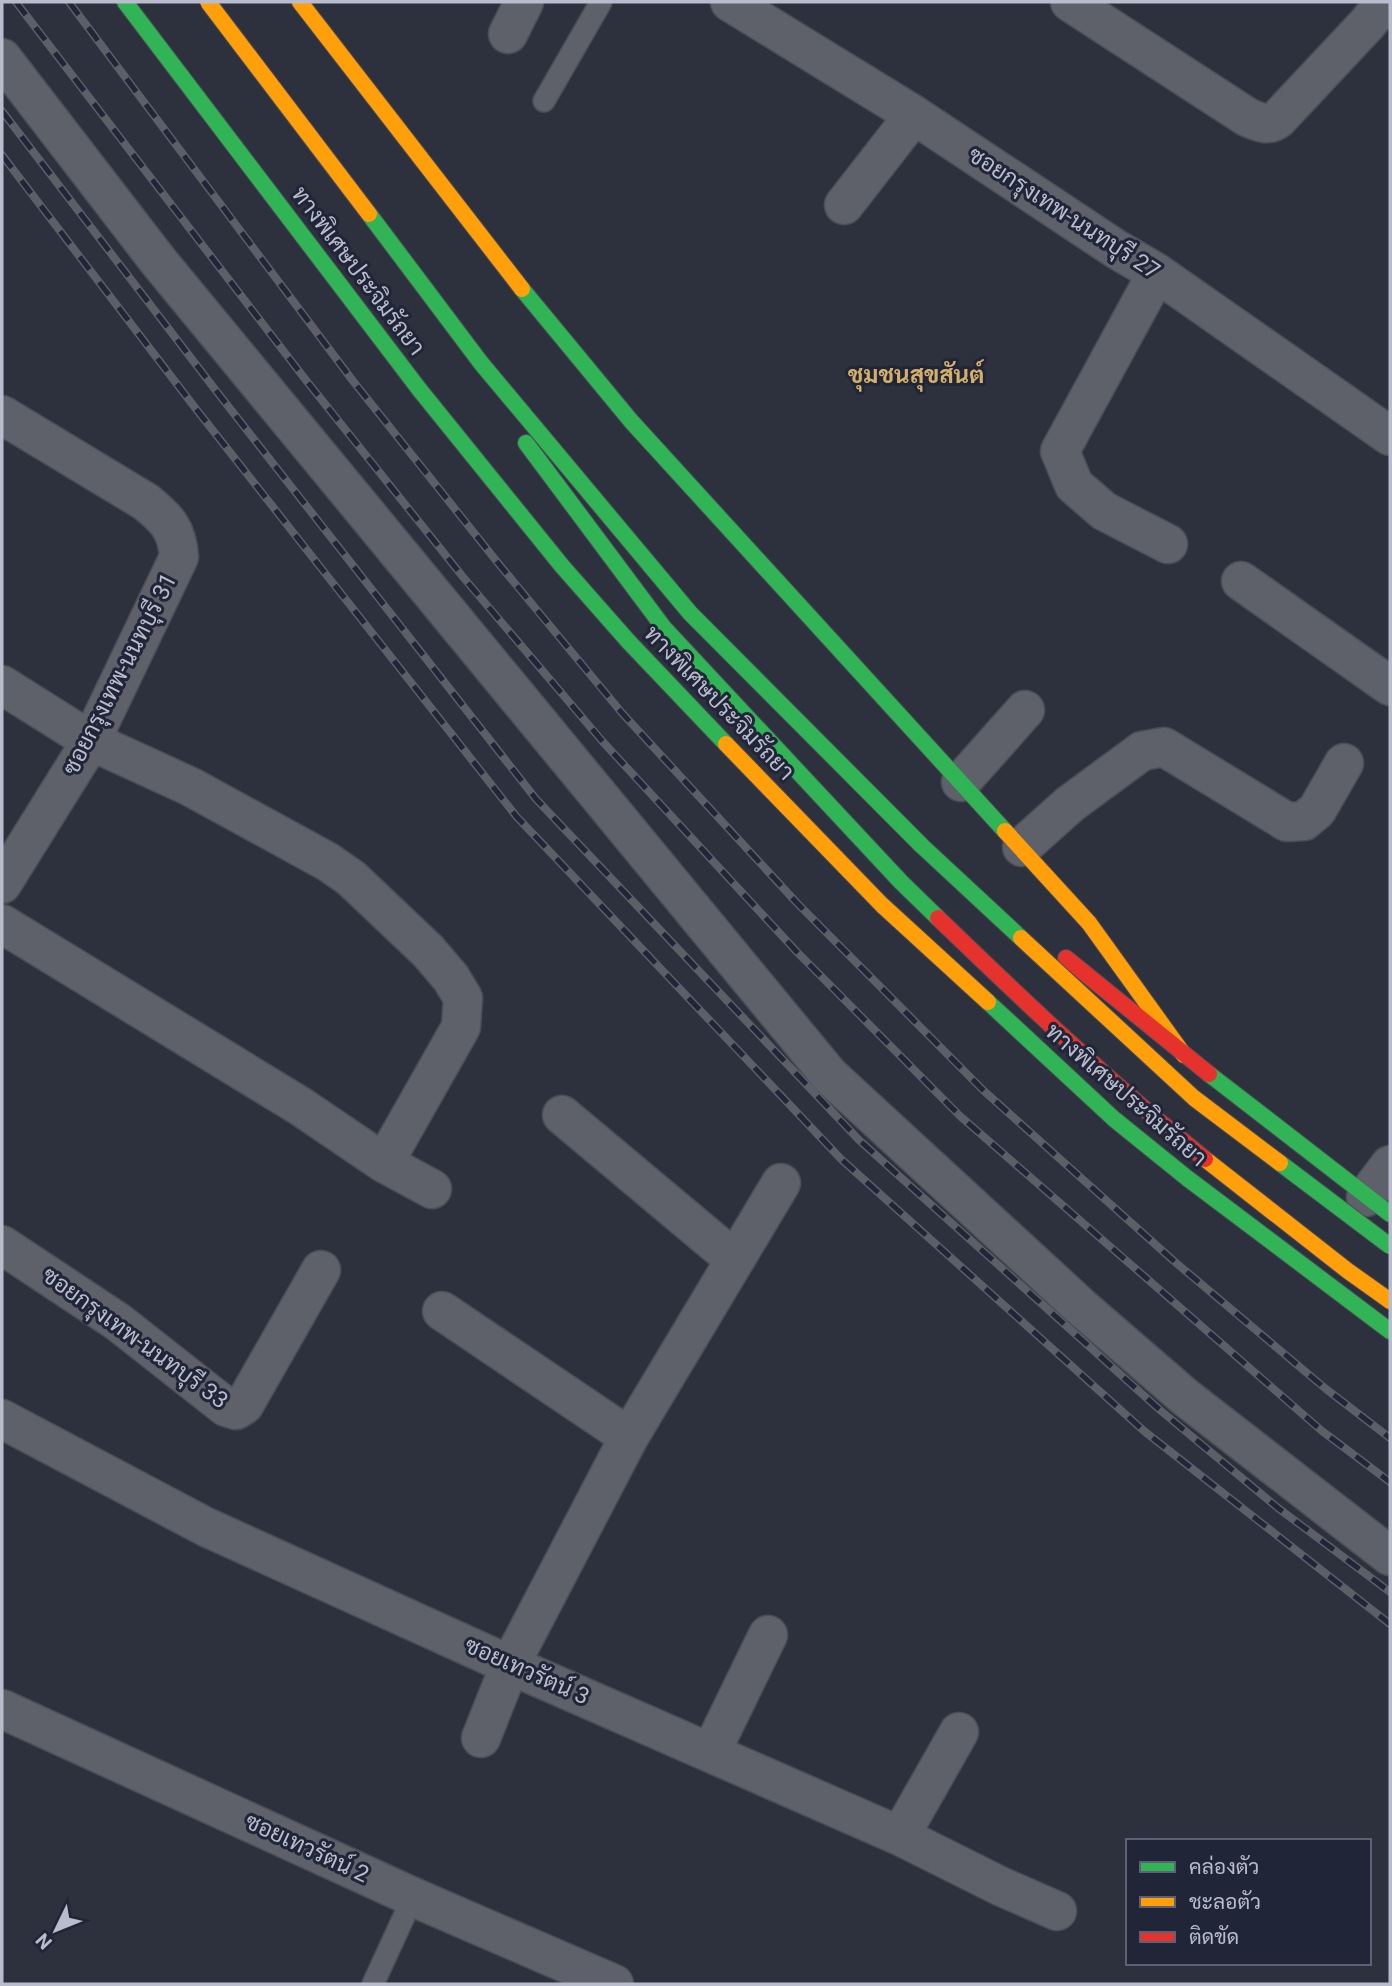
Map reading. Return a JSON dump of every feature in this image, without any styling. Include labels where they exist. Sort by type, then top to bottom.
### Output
[{"type":"main road","name":"ทางพิเศษประจิมรัถยา","points":[[125,2],[427,399],[562,566],[699,716],[882,905],[1114,1119],[1186,1178],[1390,1331]]},
{"type":"main road","points":[[195,2],[664,628],[901,882],[1031,1008],[1156,1120],[1390,1301]]},
{"type":"main road","name":"ทางพิเศษประจิมรัถยา","points":[[208,2],[481,363],[690,613],[922,846],[1194,1098],[1390,1246]]},
{"type":"main road","points":[[300,2],[536,307],[631,421],[1089,923],[1184,1055]]},
{"type":"main road","points":[[664,628],[1184,1055],[1378,1206]]},
{"type":"street","name":"ซอยกรุงเทพ-นนทบุรี 27","points":[[730,2],[914,115],[1115,249],[1157,273],[1384,422]]},
{"type":"street","points":[[1094,8],[1247,117],[1264,124],[1272,124],[1385,2]]},
{"type":"street","points":[[2,58],[159,262],[829,1075],[1081,1307],[1185,1397],[1390,1556]]},
{"type":"street","points":[[844,205],[914,115]]},
{"type":"street","points":[[1157,273],[1060,451],[1074,485],[1104,510],[1168,544]]},
{"type":"street","name":"ซอยกรุงเทพ-นนทบุรี 31","points":[[2,415],[146,502],[167,519],[178,540],[179,557],[90,741],[2,884]]},
{"type":"street","points":[[1241,581],[1390,686]]},
{"type":"street","points":[[2,685],[90,741],[191,787],[328,862],[351,878],[428,951],[451,978],[463,998],[461,1027],[384,1163]]},
{"type":"street","points":[[961,782],[1025,710]]},
{"type":"street","points":[[1022,848],[1070,804],[1142,751],[1164,747],[1287,822],[1304,821],[1317,810],[1344,763]]},
{"type":"street","points":[[2,924],[300,1106],[384,1163],[432,1189]]},
{"type":"street","points":[[562,1115],[735,1260]]},
{"type":"street","points":[[1378,1206],[1390,1165]]},
{"type":"street","points":[[481,1738],[510,1665],[629,1437],[781,1183]]},
{"type":"street","name":"ซอยกรุงเทพ-นนทบุรี 33","points":[[2,1245],[118,1322],[226,1407],[236,1410],[244,1405],[321,1270]]},
{"type":"street","points":[[442,1311],[629,1437]]},
{"type":"street","name":"ซอยเทวรัตน์ 3","points":[[2,1419],[206,1527],[510,1665],[900,1836],[1057,1911]]},
{"type":"street","points":[[712,1752],[768,1635]]},
{"type":"street","name":"ซอยเทวรัตน์ 2","points":[[2,1709],[413,1897],[614,1984]]},
{"type":"street","points":[[900,1836],[958,1732]]},
{"type":"lane","points":[[544,101],[601,2]]},
{"type":"lane","points":[[373,1984],[413,1897]]},
{"type":"railway","points":[[16,2],[305,379],[463,577],[603,742],[797,952],[960,1116],[1322,1431],[1390,1482]]},
{"type":"railway","points":[[69,2],[353,381],[622,713],[797,903],[984,1091],[1175,1262],[1326,1389],[1390,1438]]},
{"type":"railway","points":[[2,111],[217,392],[536,799],[859,1140],[1160,1410],[1278,1508],[1390,1592]]},
{"type":"railway","points":[[2,155],[196,409],[516,816],[841,1159],[1144,1431],[1390,1624]]},
{"type":"traffic: fast","points":[[125,2],[419,389],[562,566],[628,641],[726,744]]},
{"type":"traffic: fast","points":[[369,214],[481,363],[690,613],[922,846],[1021,938]]},
{"type":"traffic: fast","points":[[522,289],[631,421],[1005,831]]},
{"type":"traffic: fast","points":[[526,443],[664,628],[901,882],[938,918]]},
{"type":"traffic: fast","points":[[988,1002],[1114,1119],[1187,1178],[1390,1331]]},
{"type":"traffic: fast","points":[[1209,1074],[1390,1214]]},
{"type":"traffic: fast","points":[[1280,1163],[1390,1246]]},
{"type":"traffic: slow","points":[[208,2],[369,214]]},
{"type":"traffic: slow","points":[[300,2],[522,289]]},
{"type":"traffic: slow","points":[[726,744],[882,905],[988,1002]]},
{"type":"traffic: slow","points":[[1005,831],[1089,923],[1184,1055]]},
{"type":"traffic: slow","points":[[1021,938],[1194,1098],[1280,1163]]},
{"type":"traffic: slow","points":[[1205,1159],[1390,1301]]},
{"type":"traffic: jam","points":[[938,918],[1102,1072],[1205,1159]]},
{"type":"traffic: jam","points":[[1066,958],[1209,1074]]},
{"type":"district","name":"ชุมชนสุขสันต์","points":[[916,375]]}]
